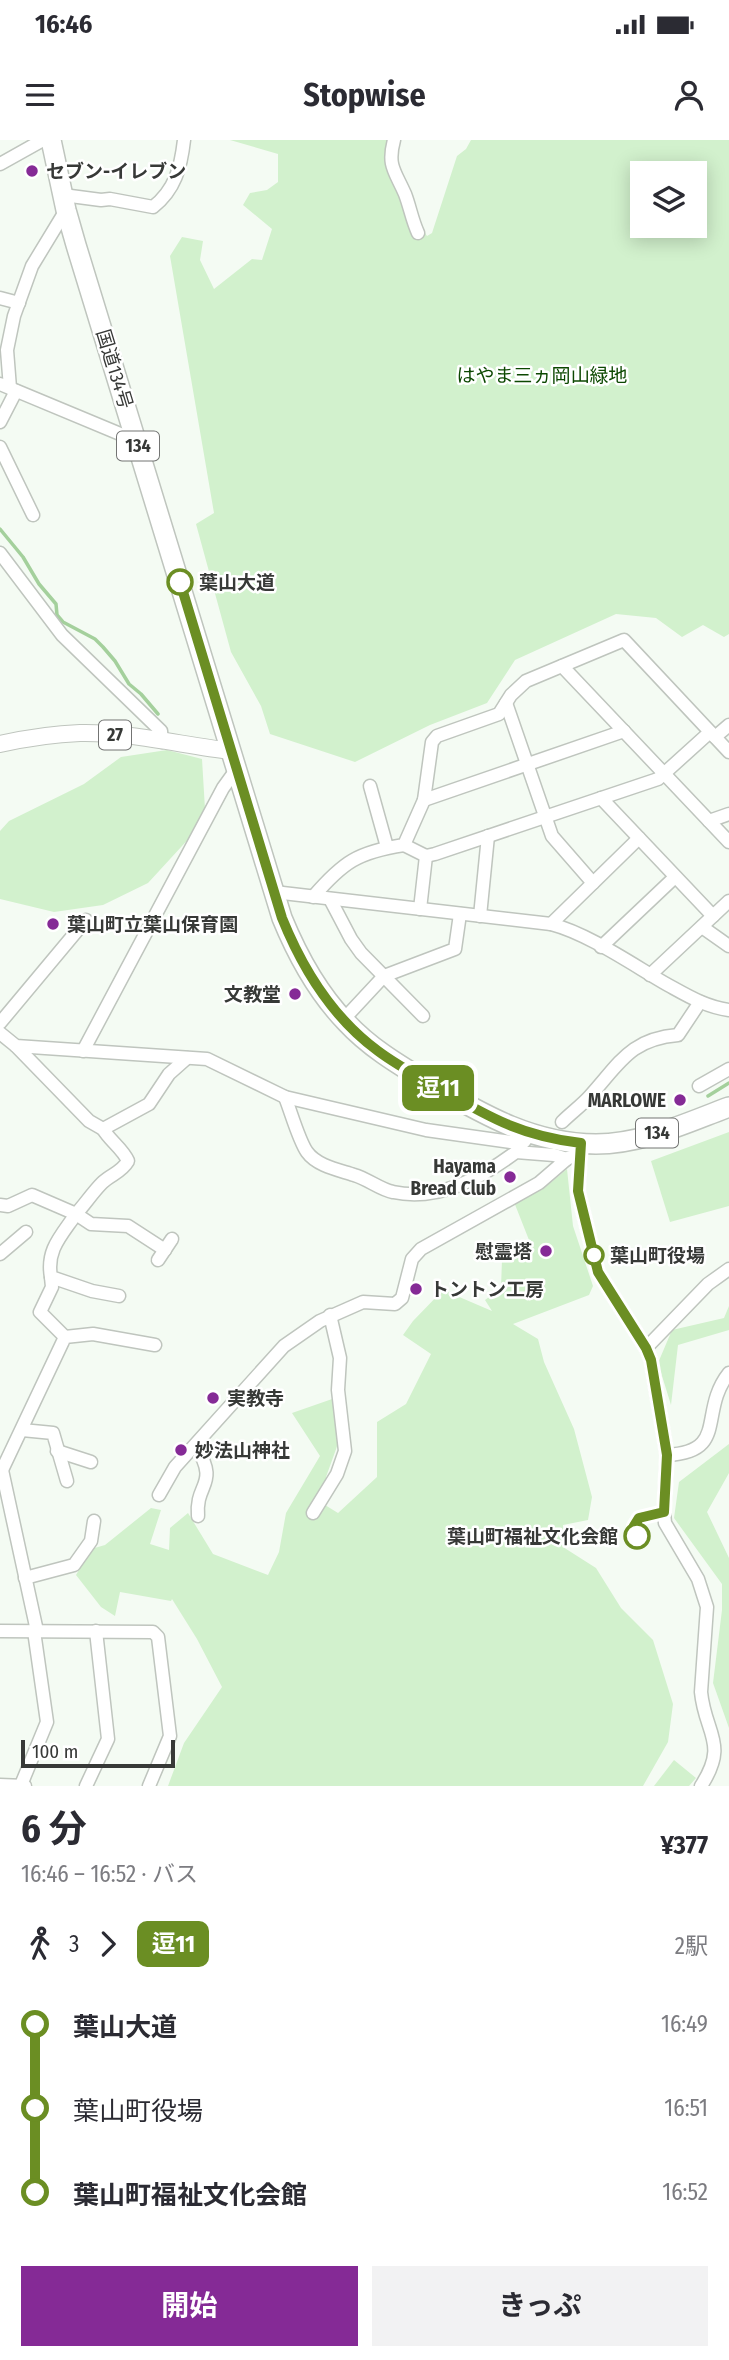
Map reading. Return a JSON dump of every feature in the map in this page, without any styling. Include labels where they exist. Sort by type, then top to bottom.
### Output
[{"type":"highway","name":"国道134号","points":[[51,140],[65,203],[236,770],[293,946],[308,973],[358,1035],[394,1062],[477,1111],[530,1134],[580,1148],[642,1138],[729,1107]]},
{"type":"main road","name":"27","points":[[0,744],[82,733],[231,751]]},
{"type":"street","points":[[0,164],[43,140]]},
{"type":"street","points":[[0,422],[9,388],[7,350],[19,303],[32,266],[65,203],[110,199],[152,207],[164,198],[178,175],[184,140]]},
{"type":"street","points":[[394,140],[390,164],[406,196],[410,216],[418,233]]},
{"type":"street","points":[[0,298],[19,303]]},
{"type":"street","points":[[9,388],[136,441]]},
{"type":"street","points":[[0,447],[33,515]]},
{"type":"street","points":[[0,552],[62,635],[161,731],[162,742]]},
{"type":"street","points":[[404,845],[425,800],[432,743],[437,736],[499,714],[518,687],[526,681],[624,640],[729,752]]},
{"type":"street","points":[[562,666],[729,842]]},
{"type":"street","points":[[506,703],[555,841],[593,883]]},
{"type":"street","points":[[313,897],[349,861],[362,854],[404,845],[426,856],[659,779],[713,734],[729,725]]},
{"type":"street","points":[[425,800],[624,731]]},
{"type":"street","points":[[83,1051],[223,788],[236,770]]},
{"type":"street","points":[[370,786],[387,847]]},
{"type":"street","points":[[601,798],[713,916]]},
{"type":"street","points":[[709,821],[729,814]]},
{"type":"street","points":[[480,916],[488,836]]},
{"type":"street","points":[[551,924],[639,838]]},
{"type":"street","points":[[420,909],[426,856]]},
{"type":"street","points":[[601,947],[675,877]]},
{"type":"street","points":[[274,892],[563,927],[700,1002],[729,1010]]},
{"type":"street","points":[[330,899],[351,939],[423,1016]]},
{"type":"street","points":[[650,975],[729,901]]},
{"type":"street","points":[[344,1020],[384,976],[455,949],[460,914]]},
{"type":"street","points":[[65,1337],[40,1312],[51,1287],[48,1262],[57,1241],[76,1214],[105,1180],[124,1169],[128,1161],[126,1155],[103,1129],[89,1121],[1,1033],[86,920]]},
{"type":"street","points":[[702,927],[729,947]]},
{"type":"street","points":[[562,1122],[588,1098],[628,1053],[657,1037],[678,1035],[700,1002]]},
{"type":"street","points":[[16,1046],[207,1059],[285,1097],[426,1130],[517,1143],[524,1142],[530,1134]]},
{"type":"street","points":[[103,1129],[149,1104],[169,1073],[187,1058]]},
{"type":"street","points":[[699,1086],[729,1069]]},
{"type":"street","points":[[285,1097],[306,1152],[316,1161],[369,1179],[391,1192],[427,1194],[445,1191],[492,1170],[516,1152],[554,1155],[567,1159]]},
{"type":"street","points":[[159,1495],[175,1467],[284,1346],[330,1315],[363,1302],[395,1304],[402,1298],[412,1259],[421,1250],[538,1184],[580,1148]]},
{"type":"street","points":[[580,1148],[578,1191],[598,1272],[651,1360],[667,1455],[664,1512],[670,1533],[698,1579],[707,1607],[701,1692],[702,1703],[715,1739],[716,1752],[701,1786]]},
{"type":"street","points":[[0,1205],[8,1206],[32,1195],[76,1214],[91,1224],[128,1226],[165,1250]]},
{"type":"street","points":[[0,1254],[26,1232]]},
{"type":"street","points":[[646,1348],[708,1284],[729,1269]]},
{"type":"street","points":[[51,1277],[92,1291],[119,1296]]},
{"type":"street","points":[[313,1513],[337,1474],[345,1451],[338,1390],[340,1358],[330,1315]]},
{"type":"street","points":[[65,1337],[93,1334],[155,1345]]},
{"type":"street","points":[[0,1785],[23,1785],[47,1723],[36,1631],[1,1470],[65,1337]]},
{"type":"street","points":[[667,1455],[698,1451],[707,1444],[712,1433],[718,1391],[729,1373]]},
{"type":"street","points":[[22,1430],[53,1433],[67,1481]]},
{"type":"street","points":[[196,1446],[206,1462],[208,1476],[197,1507],[198,1516]]},
{"type":"street","points":[[57,1451],[91,1462]]},
{"type":"street","points":[[25,1578],[74,1565],[91,1541],[94,1521]]},
{"type":"street","points":[[0,1631],[153,1632],[159,1637],[170,1736],[149,1786]]},
{"type":"street","points":[[86,1786],[108,1739],[96,1632]]},
{"type":"green space","name":"はやま三ヵ岡山緑地","points":[[230,140],[396,140],[399,177],[408,202],[427,236],[432,233],[457,156],[466,149],[471,140],[729,140],[729,634],[724,637],[703,625],[682,637],[656,618],[616,614],[515,660],[487,703],[430,725],[355,762],[270,734],[261,706],[231,652],[196,524],[214,513],[170,256],[182,237],[203,241],[200,260],[214,289],[252,259],[262,260],[272,229],[243,205],[250,193],[267,190],[278,182],[278,154]]},
{"type":"green space","points":[[167,750],[202,759],[205,809],[193,834],[148,883],[103,905],[54,912],[0,899],[0,831],[9,821],[84,784],[121,757]]},
{"type":"green space","points":[[729,1132],[729,1206],[670,1222],[651,1161]]},
{"type":"green space","points":[[567,1169],[573,1226],[593,1286],[589,1295],[513,1324],[538,1339],[544,1362],[574,1429],[592,1497],[588,1520],[563,1525],[563,1547],[596,1568],[621,1608],[653,1640],[673,1704],[668,1742],[643,1786],[168,1786],[184,1743],[222,1687],[172,1599],[171,1601],[120,1592],[115,1616],[101,1607],[76,1575],[91,1549],[105,1545],[151,1508],[161,1510],[150,1544],[169,1550],[170,1528],[188,1513],[213,1554],[268,1575],[279,1552],[286,1513],[320,1456],[292,1413],[335,1398],[344,1427],[326,1477],[325,1505],[338,1513],[377,1477],[377,1422],[406,1404],[431,1354],[403,1335],[443,1290],[492,1311],[485,1300],[501,1288],[502,1259],[529,1240],[514,1202],[543,1189]]},
{"type":"green space","points":[[729,1306],[729,1330],[678,1345],[671,1405],[658,1363],[672,1330],[724,1318]]},
{"type":"green space","points":[[729,1444],[729,1473],[707,1512],[729,1558],[729,1728],[713,1683],[722,1610],[722,1584],[674,1518],[679,1482]]},
{"type":"green space","points":[[674,1760],[696,1778],[689,1786],[654,1786]]},
{"type":"waterway","points":[[0,529],[56,604],[57,615],[63,622],[95,639],[115,661],[129,684],[158,714]]},
{"type":"waterway","points":[[708,1096],[729,1083]]},
{"type":"bus line","name":"逗11","points":[[180,582],[282,918],[293,946],[316,986],[358,1035],[406,1069],[506,1125],[554,1140],[581,1143],[578,1191],[598,1272],[651,1360],[667,1455],[664,1512],[639,1518],[634,1526],[637,1536]]},
{"type":"place","name":"セブン-イレブン","points":[[32,171]]},
{"type":"place","name":"葉山大道","points":[[180,582]]},
{"type":"place","name":"葉山町立葉山保育園","points":[[53,924]]},
{"type":"place","name":"文教堂","points":[[295,994]]},
{"type":"place","name":"MARLOWE","points":[[680,1100]]},
{"type":"place","name":"Hayama Bread Club","points":[[510,1177]]},
{"type":"place","name":"慰霊塔","points":[[546,1251]]},
{"type":"place","name":"葉山町役場","points":[[594,1255]]},
{"type":"place","name":"トントン工房","points":[[416,1289]]},
{"type":"place","name":"実教寺","points":[[213,1398]]},
{"type":"place","name":"妙法山神社","points":[[181,1450]]},
{"type":"place","name":"葉山町福祉文化会館","points":[[637,1536]]}]
